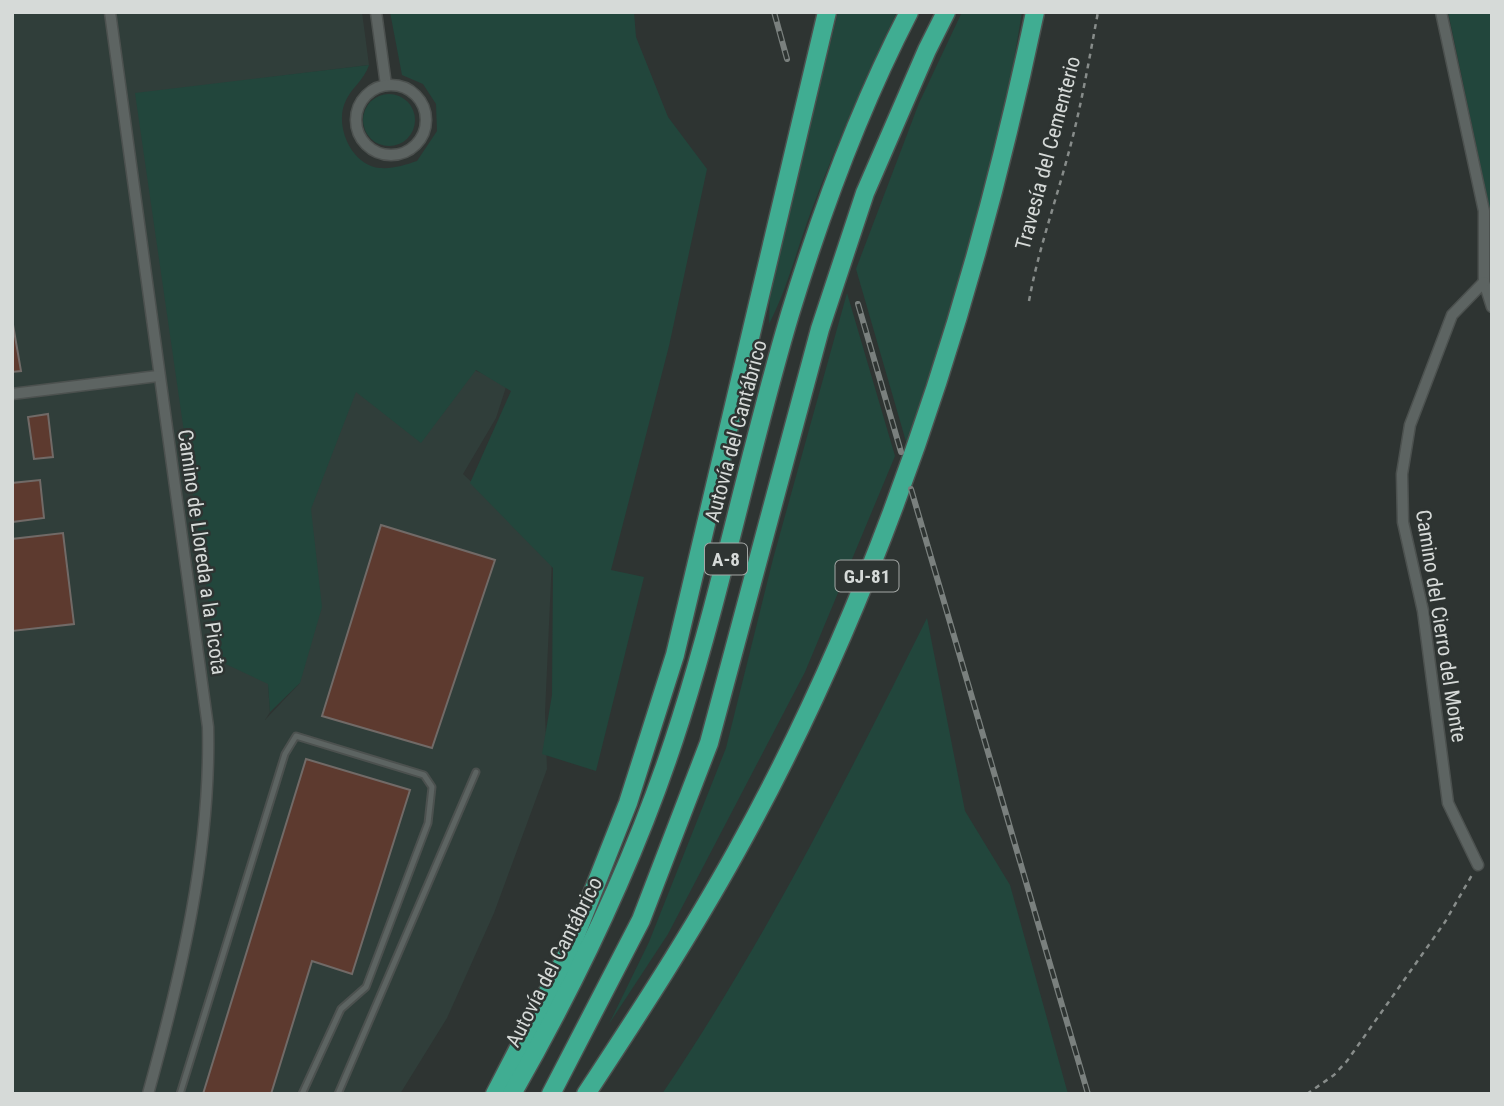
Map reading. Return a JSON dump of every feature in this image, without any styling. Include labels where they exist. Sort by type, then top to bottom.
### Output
[{"type":"highway","points":[[495,1094],[570,947],[628,803],[674,655],[827,12]]},
{"type":"highway","name":"Autovía del Cantábrico","points":[[512,1094],[555,1019],[622,876],[681,720],[790,314],[852,138],[909,12]]},
{"type":"highway","name":"A-8","points":[[551,1094],[641,920],[709,743],[820,329],[865,194],[946,12]]},
{"type":"highway","name":"GJ-81","points":[[586,1094],[651,996],[736,851],[796,731],[864,582],[926,419],[960,310],[992,201],[1035,12]]},
{"type":"street","name":"Camino de Lloreda a la Picota","points":[[110,12],[208,727],[209,769],[195,898],[148,1094]]},
{"type":"street","points":[[376,12],[386,85]]},
{"type":"street","points":[[1441,12],[1484,211],[1485,282],[1492,307]]},
{"type":"street","points":[[386,85],[410,90],[419,98],[426,121],[418,143],[398,155],[386,156],[366,146],[356,126],[359,104],[375,88],[386,85]]},
{"type":"street","name":"Camino del Cierro del Monte","points":[[1478,865],[1448,803],[1423,611],[1403,522],[1402,474],[1410,425],[1452,315],[1485,282]]},
{"type":"street","points":[[12,394],[158,376]]},
{"type":"lane","points":[[180,1094],[285,754],[296,736],[424,775],[432,787],[428,823],[366,987],[341,1009],[302,1094]]},
{"type":"lane","points":[[338,1094],[476,772]]},
{"type":"path","name":"Travesía del Cementerio","points":[[1029,301],[1038,253],[1068,157],[1098,12]]},
{"type":"path","points":[[1307,1094],[1334,1075],[1347,1061],[1445,922],[1478,865]]},
{"type":"shaded area","points":[[12,12],[362,12],[369,65],[136,94],[268,684],[270,712],[265,720],[300,683],[303,502],[353,388],[467,367],[507,384],[496,418],[463,474],[552,558],[545,713],[547,769],[494,913],[447,1018],[400,1094],[12,1094]]},
{"type":"green space","points":[[390,12],[634,12],[636,37],[668,117],[707,169],[669,346],[611,570],[644,577],[596,771],[542,754],[552,695],[553,568],[470,483],[511,391],[476,370],[421,443],[356,392],[311,509],[322,607],[300,683],[270,712],[268,684],[217,660],[135,93],[369,65],[344,105],[342,125],[348,144],[361,160],[380,168],[417,161],[437,131],[436,104],[423,84],[402,75]]},
{"type":"green space","points":[[838,12],[897,12],[832,159],[782,296],[769,324],[770,288]]},
{"type":"green space","points":[[962,12],[1022,12],[1004,120],[955,293],[907,445],[856,269],[919,103]]},
{"type":"green space","points":[[1448,12],[1492,12],[1492,220]]},
{"type":"green space","points":[[389,94],[399,96],[407,102],[413,110],[413,130],[407,138],[399,144],[389,146],[379,144],[371,138],[365,130],[363,120],[365,110],[371,102],[379,96]]},
{"type":"green space","points":[[847,293],[895,456],[805,672],[668,934],[609,1024],[649,942],[726,748],[773,559]]},
{"type":"green space","points":[[927,618],[965,811],[1010,885],[1068,1094],[662,1094],[769,920],[866,740]]},
{"type":"building","points":[[12,319],[21,371],[12,372]]},
{"type":"building","points":[[48,414],[53,457],[34,459],[28,417]]},
{"type":"building","points":[[40,480],[44,518],[12,522],[12,483]]},
{"type":"building","points":[[381,525],[495,560],[432,748],[322,716]]},
{"type":"building","points":[[63,533],[74,624],[12,631],[12,539]]},
{"type":"building","points":[[306,759],[410,790],[352,974],[312,961],[271,1094],[203,1094]]},
{"type":"railway","points":[[774,12],[787,59]]},
{"type":"railway","points":[[858,304],[901,452]]},
{"type":"railway","points":[[911,489],[1088,1094]]}]
